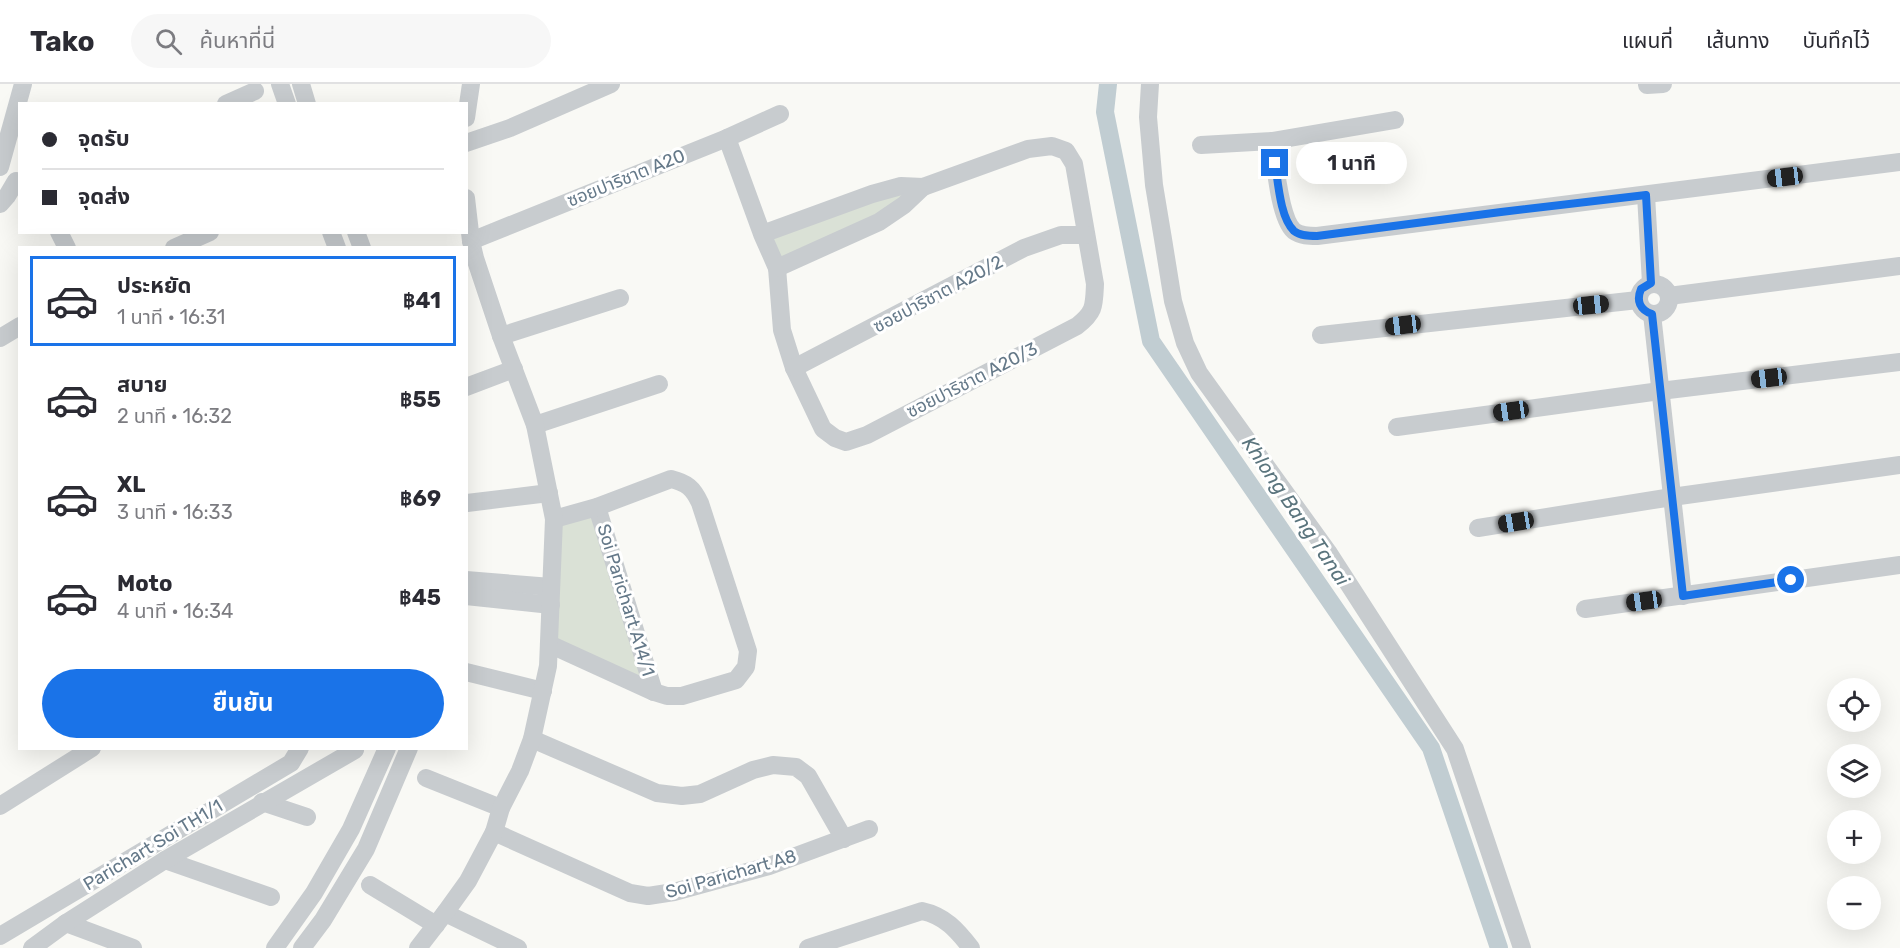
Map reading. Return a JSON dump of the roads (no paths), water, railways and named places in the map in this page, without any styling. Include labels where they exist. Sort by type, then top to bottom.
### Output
[{"type":"street","points":[[0,167],[23,84]]},
{"type":"street","points":[[280,84],[285,102]]},
{"type":"street","points":[[301,84],[306,102]]},
{"type":"street","points":[[468,104],[471,84]]},
{"type":"street","points":[[468,142],[510,128],[611,84]]},
{"type":"street","points":[[1150,84],[1148,117],[1155,185],[1173,302],[1185,343],[1199,373],[1328,552],[1455,748],[1522,948]]},
{"type":"street","points":[[230,102],[255,91]]},
{"type":"street","name":"ซอยปาริชาต A20","points":[[471,253],[780,114]]},
{"type":"street","points":[[1201,145],[1272,141],[1395,120]]},
{"type":"street","name":"ซอยปาริชาต A20/3","points":[[727,138],[777,268],[782,330],[794,368],[824,429],[835,438],[846,442],[867,435],[1077,326],[1090,316],[1095,300],[1095,284],[1086,235]]},
{"type":"street","points":[[1272,141],[1282,208],[1294,231],[1304,236],[1900,162]]},
{"type":"street","points":[[762,234],[872,194],[901,186],[922,187],[1028,149],[1052,146],[1066,151],[1074,164],[1086,235]]},
{"type":"street","points":[[0,204],[7,196],[12,179]]},
{"type":"street","points":[[777,268],[879,222],[904,205],[922,187]]},
{"type":"street","points":[[1646,195],[1651,283]]},
{"type":"street","points":[[418,948],[468,881],[494,832],[501,808],[520,771],[532,739],[548,666],[554,519],[535,425],[471,253],[468,220]]},
{"type":"street","points":[[178,246],[206,234]]},
{"type":"street","name":"ซอยปาริชาต A20/2","points":[[794,368],[1024,248],[1061,235],[1086,235]]},
{"type":"street","points":[[1669,296],[1900,266]]},
{"type":"street","points":[[1651,283],[1663,286],[1669,296],[1667,307],[1663,311],[1652,314],[1646,312],[1638,300],[1641,289],[1651,283]]},
{"type":"street","points":[[501,336],[620,298]]},
{"type":"street","points":[[1321,335],[1638,300]]},
{"type":"street","points":[[1652,314],[1683,596]]},
{"type":"street","points":[[0,338],[18,327]]},
{"type":"street","points":[[1397,427],[1660,391],[1900,362]]},
{"type":"street","points":[[468,386],[513,369]]},
{"type":"street","points":[[535,425],[659,384]]},
{"type":"street","points":[[1478,528],[1672,497],[1900,465]]},
{"type":"street","points":[[549,644],[667,696],[682,696],[736,680],[746,668],[748,651],[700,503],[693,489],[684,482],[671,479],[597,507],[554,519]]},
{"type":"street","points":[[468,503],[549,493]]},
{"type":"street","name":"Soi Parichart A14/1","points":[[597,507],[654,692]]},
{"type":"street","points":[[1585,609],[1900,565]]},
{"type":"street","points":[[468,580],[551,596]]},
{"type":"street","points":[[468,596],[551,596]]},
{"type":"street","points":[[468,672],[543,691]]},
{"type":"street","points":[[532,739],[657,793],[682,796],[700,794],[753,770],[773,765],[796,767],[808,776],[844,839]]},
{"type":"street","points":[[0,806],[89,750]]},
{"type":"street","name":"Parichart Soi TH1/1","points":[[0,936],[291,763],[299,750]]},
{"type":"street","points":[[32,948],[66,923],[165,860],[355,750]]},
{"type":"street","points":[[275,948],[314,892],[351,830],[386,750]]},
{"type":"street","points":[[302,948],[323,920],[366,849],[408,750]]},
{"type":"street","points":[[426,778],[501,808]]},
{"type":"street","points":[[262,802],[307,817]]},
{"type":"street","name":"Soi Parichart A8","points":[[494,832],[630,893],[648,896],[674,892],[769,866],[869,829]]},
{"type":"street","points":[[165,860],[271,897]]},
{"type":"street","points":[[370,885],[441,919],[518,948]]},
{"type":"street","points":[[808,948],[922,911],[935,914],[954,926],[971,948]]},
{"type":"street","points":[[66,923],[133,948]]},
{"type":"waterway","name":"Khlong Bang Tanai","points":[[1108,84],[1105,112],[1151,341],[1431,748],[1499,948]]}]
